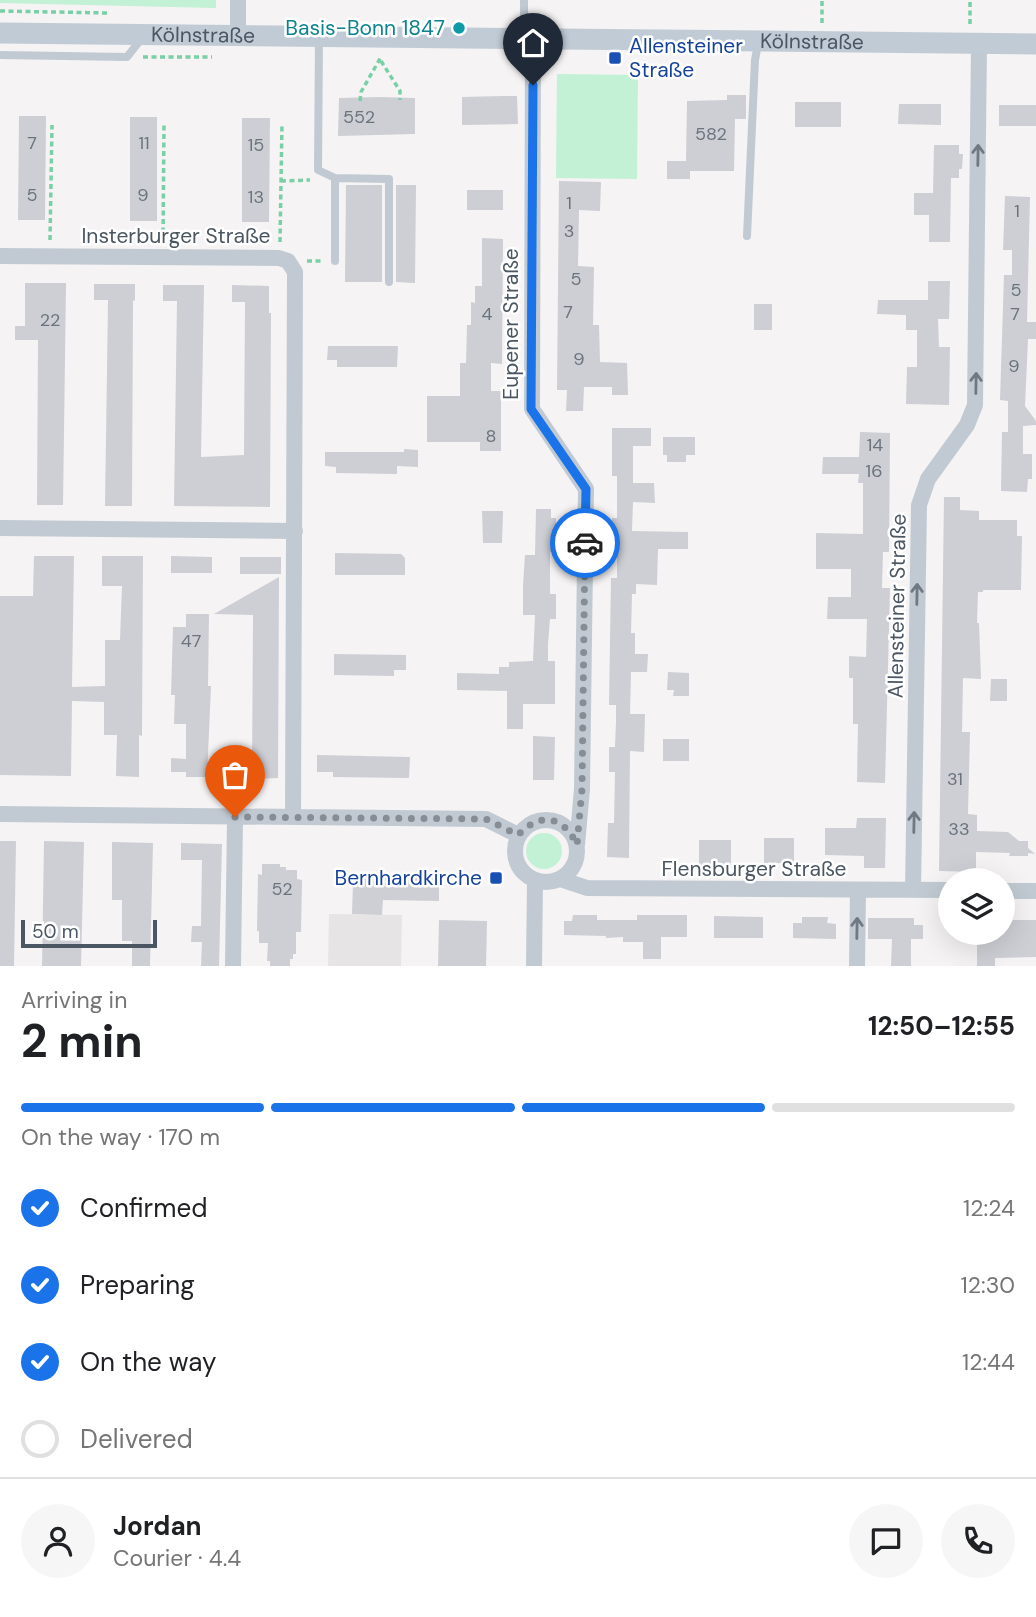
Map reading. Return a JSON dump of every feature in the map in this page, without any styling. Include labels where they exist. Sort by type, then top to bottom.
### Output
[{"type":"main road","name":"Kölnstraße","points":[[0,33],[1036,44]]},
{"type":"street","points":[[238,0],[238,34]]},
{"type":"street","name":"Eupener Straße","points":[[529,38],[531,409],[586,489],[582,789],[577,845]]},
{"type":"street","name":"Allensteiner Straße","points":[[913,890],[919,505],[928,479],[967,425],[975,405],[979,44]]},
{"type":"street","name":"Insterburger Straße","points":[[0,256],[163,257],[285,262],[297,281],[293,817]]},
{"type":"street","points":[[0,528],[295,531]]},
{"type":"street","points":[[0,814],[486,819],[518,835]]},
{"type":"street","points":[[233,966],[235,817]]},
{"type":"street","points":[[543,819],[558,822],[570,831],[577,845],[576,858],[570,871],[560,879],[547,883],[535,881],[518,867],[514,851],[518,835],[529,824],[543,819]]},
{"type":"street","name":"Flensburger Straße","points":[[560,879],[587,888],[938,890]]},
{"type":"street","points":[[534,966],[535,881]]},
{"type":"street","points":[[857,966],[858,890]]},
{"type":"street","points":[[1015,891],[1036,891]]},
{"type":"lane","points":[[524,0],[529,38]]},
{"type":"lane","points":[[0,55],[127,57],[146,33]]},
{"type":"lane","points":[[319,35],[318,170],[335,178],[389,179],[389,282]]},
{"type":"lane","points":[[747,236],[755,60],[759,41]]},
{"type":"lane","points":[[335,178],[335,261]]},
{"type":"path","points":[[970,0],[970,24]]},
{"type":"path","points":[[360,101],[360,92],[381,59],[400,91],[400,100]]},
{"type":"path","points":[[282,123],[281,181],[285,262],[335,261]]},
{"type":"path","points":[[163,257],[164,124]]},
{"type":"path","points":[[50,256],[52,125]]},
{"type":"path","points":[[281,181],[310,180],[318,170]]},
{"type":"shaded area","points":[[329,914],[402,915],[401,966],[328,966]]},
{"type":"green space","points":[[0,0],[216,0],[216,8],[0,3]]},
{"type":"green space","points":[[557,74],[638,75],[637,179],[556,178]]},
{"type":"green space","points":[[544,833],[557,838],[562,851],[557,864],[544,869],[531,864],[526,851],[531,838]]},
{"type":"building","points":[[727,95],[746,95],[746,119],[735,119],[734,171],[690,171],[690,179],[667,179],[667,161],[686,161],[687,101],[727,100]]},
{"type":"building","points":[[517,96],[518,124],[462,125],[462,97]]},
{"type":"building","points":[[339,98],[415,98],[415,134],[338,136]]},
{"type":"building","points":[[795,102],[841,102],[841,127],[795,127]]},
{"type":"building","points":[[899,104],[941,104],[941,125],[898,124]]},
{"type":"building","points":[[999,105],[1036,105],[1036,126],[999,126]]},
{"type":"building","points":[[19,116],[46,116],[45,220],[18,220]]},
{"type":"building","points":[[130,117],[157,117],[157,221],[130,221]]},
{"type":"building","points":[[242,118],[270,118],[269,222],[242,222]]},
{"type":"building","points":[[934,145],[959,145],[959,154],[963,154],[959,178],[951,178],[950,242],[929,242],[929,215],[914,215],[914,193],[933,193]]},
{"type":"building","points":[[559,181],[601,182],[600,211],[579,210],[578,266],[594,267],[593,325],[599,325],[600,362],[627,363],[628,395],[612,395],[612,387],[584,387],[583,411],[566,411],[567,390],[557,390]]},
{"type":"building","points":[[346,185],[382,185],[382,282],[345,282]]},
{"type":"building","points":[[396,185],[416,185],[415,283],[396,282]]},
{"type":"building","points":[[467,190],[503,190],[503,210],[467,210]]},
{"type":"building","points":[[1005,196],[1030,197],[1027,322],[1036,322],[1036,339],[1028,339],[1025,406],[1036,425],[1023,426],[1023,454],[1032,454],[1032,479],[1028,479],[1027,492],[1001,491],[1002,432],[1008,432],[1008,401],[1000,400],[1004,275],[1012,275],[1012,250],[1003,250]]},
{"type":"building","points":[[482,238],[503,239],[502,364],[491,363],[491,391],[501,391],[501,451],[480,451],[480,442],[427,442],[427,396],[460,396],[460,363],[466,363],[467,325],[471,325],[471,302],[475,303],[475,286],[482,286]]},
{"type":"building","points":[[928,281],[950,281],[949,319],[938,319],[939,347],[950,347],[949,405],[906,404],[907,367],[917,367],[917,330],[906,330],[906,315],[877,314],[878,300],[928,300]]},
{"type":"building","points":[[25,283],[66,283],[63,505],[37,505],[38,340],[15,340],[15,326],[25,326]]},
{"type":"building","points":[[94,284],[135,284],[132,506],[105,506],[108,300],[94,300]]},
{"type":"building","points":[[163,285],[204,285],[201,457],[244,455],[245,302],[232,302],[232,285],[269,286],[270,507],[174,506],[177,301],[163,301]]},
{"type":"building","points":[[754,304],[772,304],[772,330],[754,330]]},
{"type":"building","points":[[328,346],[398,346],[397,367],[337,367],[337,360],[327,360]]},
{"type":"building","points":[[612,428],[651,428],[651,446],[633,446],[633,483],[654,483],[655,503],[633,502],[632,531],[688,532],[688,549],[658,549],[657,585],[636,584],[636,594],[632,594],[631,633],[635,633],[635,654],[648,654],[647,672],[631,672],[630,714],[645,714],[644,752],[630,751],[629,858],[607,857],[608,823],[614,823],[615,772],[609,772],[609,747],[615,747],[616,721],[616,705],[609,705],[611,578],[617,578],[617,543],[611,543],[612,518],[617,518],[617,476],[612,476]]},
{"type":"building","points":[[860,432],[890,433],[889,552],[883,552],[882,588],[890,588],[885,783],[857,782],[858,724],[853,724],[853,678],[849,678],[849,656],[866,657],[867,619],[827,619],[828,597],[851,597],[851,569],[816,569],[816,533],[863,534],[863,483],[858,483],[859,474],[822,474],[823,457],[859,457]]},
{"type":"building","points":[[663,437],[695,437],[695,455],[686,455],[686,462],[667,462],[667,455],[663,455]]},
{"type":"building","points":[[404,449],[418,450],[418,467],[397,466],[397,474],[336,473],[336,467],[325,466],[325,452],[404,452]]},
{"type":"building","points":[[944,497],[960,497],[960,510],[979,511],[979,520],[1017,520],[1017,536],[1022,536],[1021,590],[978,592],[981,679],[963,678],[962,732],[970,732],[968,814],[977,815],[977,831],[1008,832],[1019,841],[1028,841],[1028,848],[1035,854],[1009,856],[1010,853],[976,852],[976,868],[939,868]]},
{"type":"building","points":[[536,509],[551,509],[551,518],[556,518],[556,552],[550,552],[550,594],[556,594],[556,619],[550,619],[548,644],[548,661],[555,661],[555,704],[523,704],[523,729],[507,729],[507,691],[457,690],[457,673],[499,674],[499,667],[509,667],[509,662],[533,661],[535,615],[523,615],[523,585],[525,555],[535,555]]},
{"type":"building","points":[[482,511],[503,511],[502,543],[483,543]]},
{"type":"building","points":[[335,553],[401,554],[405,558],[405,575],[335,575]]},
{"type":"building","points":[[34,556],[74,556],[72,687],[105,686],[105,640],[120,640],[122,586],[102,586],[102,556],[143,556],[142,736],[139,735],[139,777],[116,776],[117,735],[104,735],[104,702],[72,701],[71,776],[0,775],[0,596],[33,596]]},
{"type":"building","points":[[171,556],[212,557],[212,573],[171,573]]},
{"type":"building","points":[[240,557],[281,557],[281,574],[240,574]]},
{"type":"building","points":[[279,577],[278,778],[252,779],[253,615],[214,614]]},
{"type":"building","points":[[186,614],[209,614],[208,686],[211,686],[207,777],[186,777],[186,772],[171,772],[171,758],[186,759],[186,724],[174,724],[175,695],[171,695],[173,627],[186,627]]},
{"type":"building","points":[[334,654],[406,655],[406,670],[394,670],[394,676],[334,675]]},
{"type":"building","points":[[668,672],[689,673],[689,696],[673,696],[674,690],[667,690]]},
{"type":"building","points":[[991,679],[1007,679],[1007,701],[990,701]]},
{"type":"building","points":[[533,736],[555,737],[554,780],[533,780]]},
{"type":"building","points":[[663,739],[689,739],[689,761],[663,761]]},
{"type":"building","points":[[317,755],[410,757],[409,778],[333,777],[333,772],[317,772]]},
{"type":"building","points":[[857,818],[886,818],[885,868],[864,868],[864,856],[825,855],[825,828],[856,828]]},
{"type":"building","points":[[764,838],[794,838],[794,863],[764,863]]},
{"type":"building","points":[[699,840],[731,840],[731,867],[699,867]]},
{"type":"building","points":[[0,841],[16,841],[14,966],[0,966]]},
{"type":"building","points":[[44,841],[84,842],[81,966],[42,966]]},
{"type":"building","points":[[112,842],[153,843],[150,966],[132,966],[132,941],[122,941],[122,900],[112,900]]},
{"type":"building","points":[[181,843],[222,844],[219,966],[201,966],[202,942],[191,942],[192,926],[201,926],[202,860],[181,860]]},
{"type":"building","points":[[262,864],[280,864],[280,867],[286,867],[286,870],[297,870],[297,879],[302,880],[301,932],[296,932],[296,954],[290,959],[290,966],[270,966],[270,961],[267,961],[268,943],[259,943],[258,874],[262,875]]},
{"type":"building","points":[[361,875],[439,876],[439,901],[383,900],[382,915],[352,914],[353,883],[361,883]]},
{"type":"building","points":[[573,915],[597,915],[597,920],[637,920],[637,915],[687,915],[687,937],[661,937],[661,959],[643,959],[643,942],[623,942],[623,937],[564,935],[564,921],[572,921]]},
{"type":"building","points":[[714,916],[763,917],[763,938],[714,938]]},
{"type":"building","points":[[802,917],[828,917],[827,923],[836,924],[836,939],[793,938],[793,923],[802,923]]},
{"type":"building","points":[[868,918],[914,918],[914,925],[923,925],[923,939],[911,939],[911,966],[891,966],[892,939],[868,939]]},
{"type":"building","points":[[439,920],[487,921],[486,966],[438,966]]},
{"type":"building","points":[[1015,920],[1036,920],[1036,957],[995,958],[995,966],[977,966],[977,945],[1015,945]]},
{"type":"way so far","points":[[235,817],[486,819],[518,835],[529,824],[543,819],[558,822],[570,831],[577,845],[582,789],[585,543]]},
{"type":"place","name":"Basis-Bonn 1847","points":[[459,28]]},
{"type":"place","name":"Allensteiner Straße","points":[[615,58]]},
{"type":"place","name":"Bernhardkirche","points":[[496,878]]},
{"type":"route","points":[[533,85],[531,409],[586,489],[585,543]]}]
